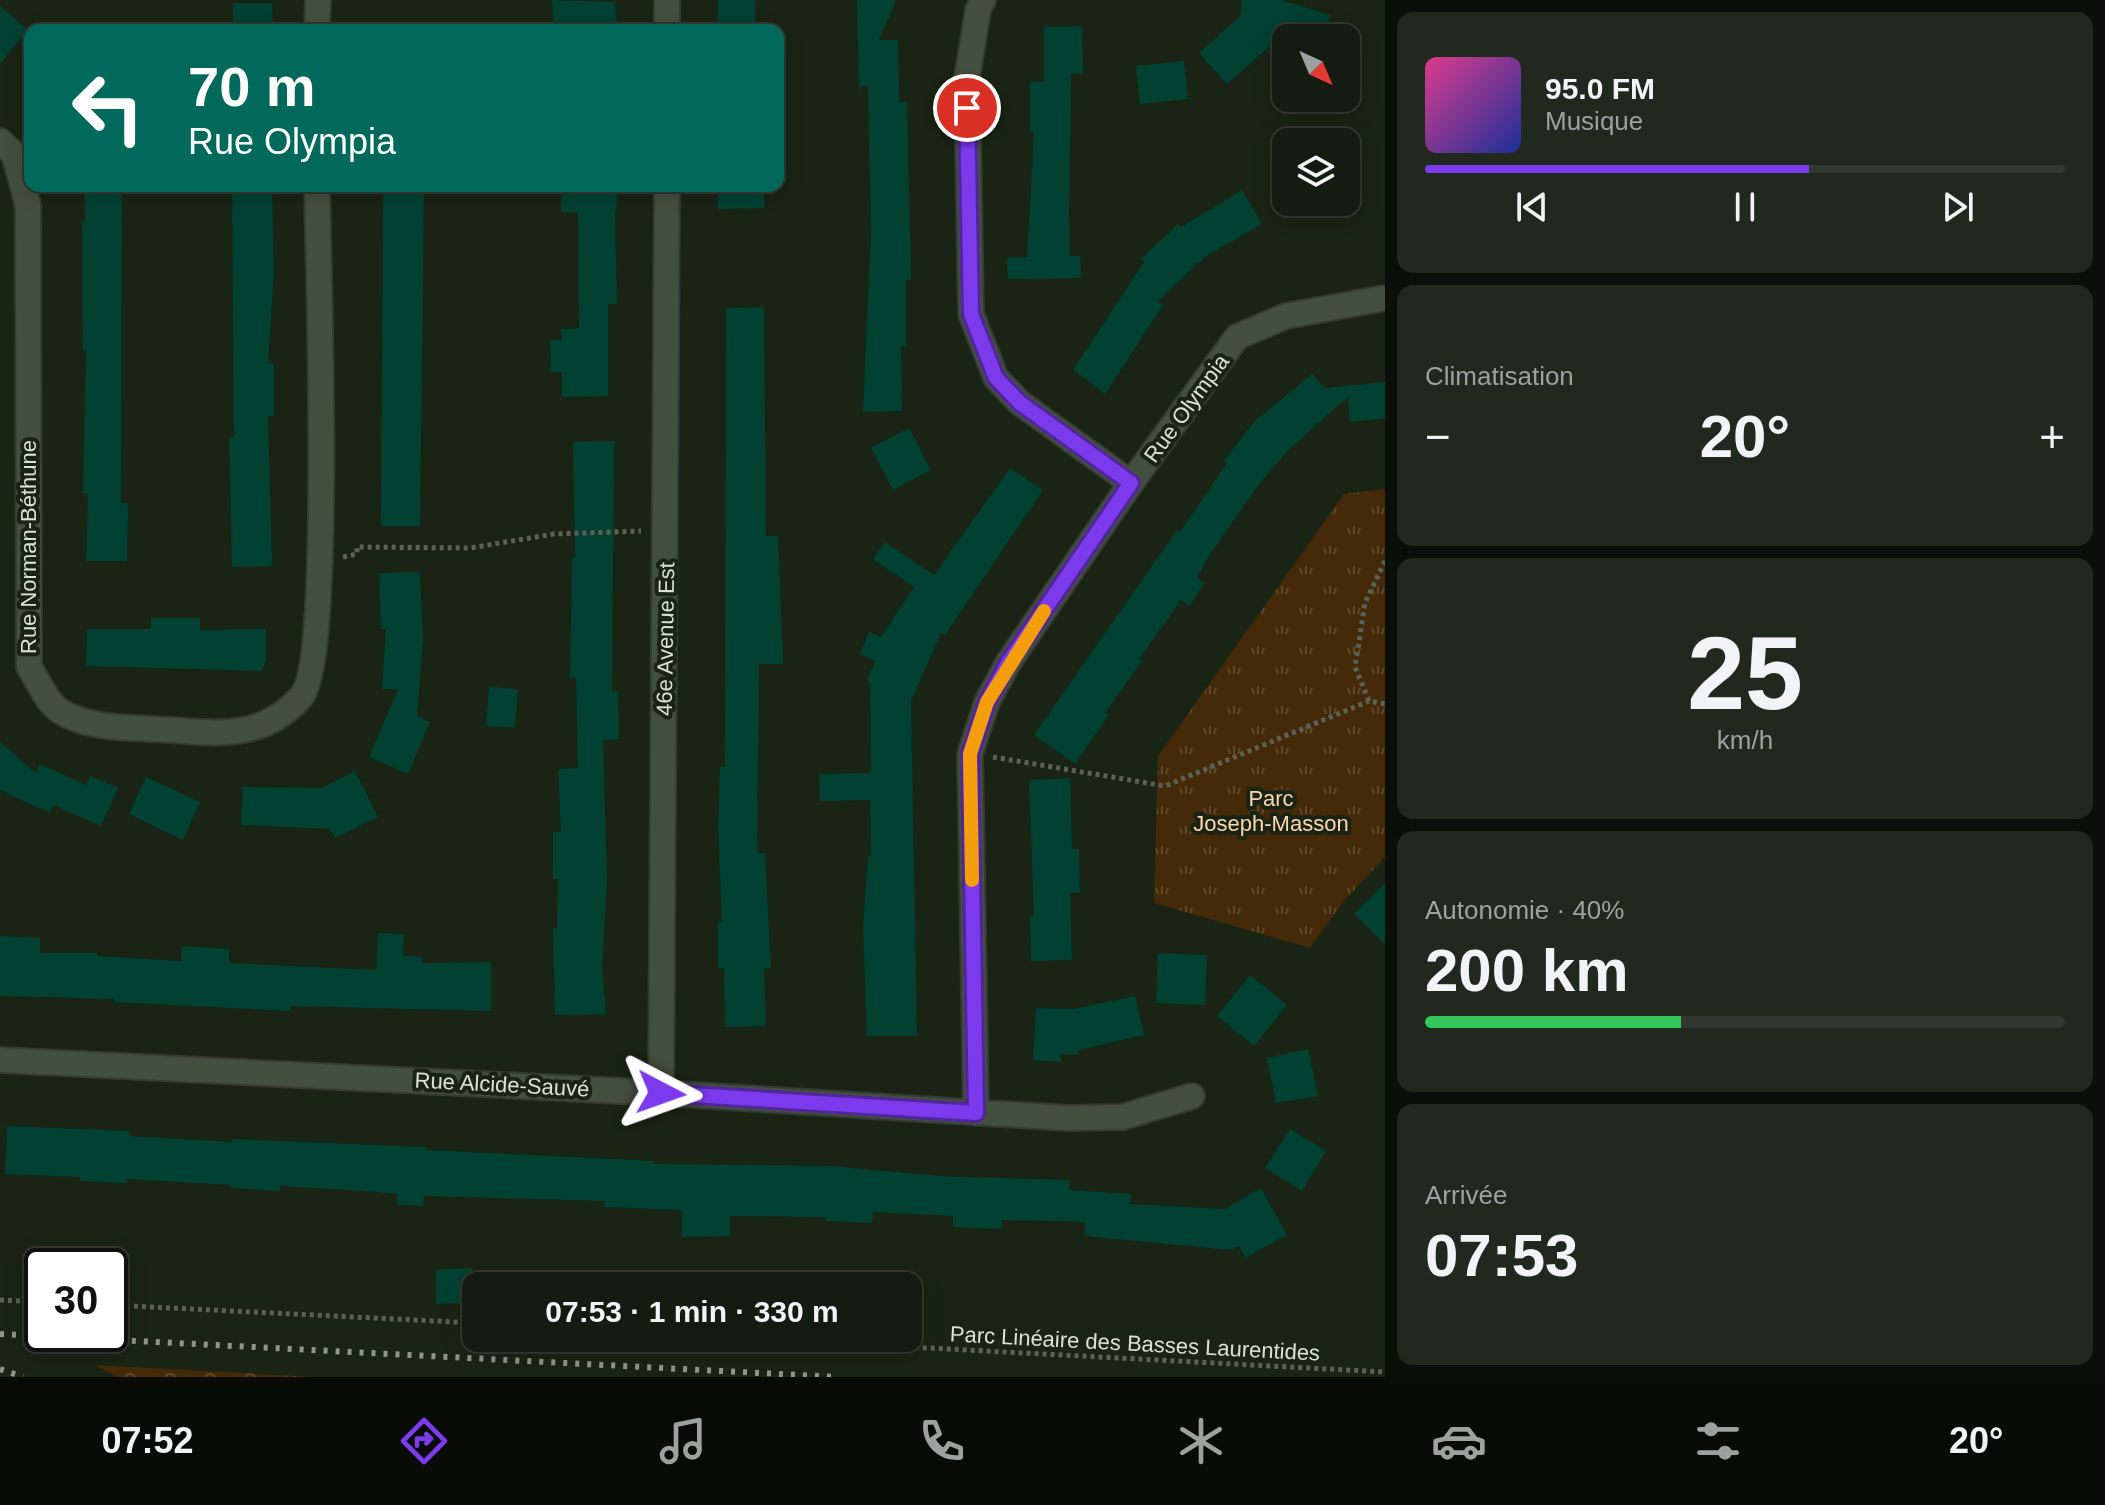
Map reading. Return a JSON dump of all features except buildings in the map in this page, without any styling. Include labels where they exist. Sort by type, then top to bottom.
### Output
[{"type":"street","points":[[317,24],[318,0]]},
{"type":"street","points":[[667,0],[667,24]]},
{"type":"street","points":[[983,0],[978,10],[967,78],[971,314],[996,378],[1020,403],[1131,483]]},
{"type":"street","name":"Rue Norman-Béthune","points":[[0,141],[14,154],[24,190]]},
{"type":"street","name":"Rue Norman-Béthune","points":[[24,192],[28,205],[29,667],[58,710],[92,724],[207,733],[261,728],[302,696],[312,676],[320,570],[317,192]]},
{"type":"street","name":"46e Avenue Est","points":[[661,1093],[667,192]]},
{"type":"street","name":"Rue Olympia","points":[[976,1113],[970,754],[987,702],[1008,663],[1131,483],[1237,337],[1286,316],[1385,298]]},
{"type":"street","name":"Rue Alcide-Sauvé","points":[[0,1060],[661,1093],[1068,1118],[1123,1117],[1192,1096]]},
{"type":"path","points":[[338,556],[357,554],[357,547],[470,548],[554,534],[633,534],[633,531],[650,538]]},
{"type":"path","points":[[1369,701],[1355,667],[1365,603],[1385,561]]},
{"type":"path","points":[[970,754],[1165,786],[1369,701],[1385,704]]},
{"type":"path","points":[[0,1300],[24,1301]]},
{"type":"path","points":[[128,1306],[462,1322]]},
{"type":"path","name":"Parc Linéaire des Basses Laurentides","points":[[922,1348],[1385,1372]]},
{"type":"green space","name":"Parc Joseph-Masson","points":[[1385,489],[1385,857],[1343,902],[1310,948],[1154,903],[1158,756],[1344,494]]},
{"type":"green space","points":[[95,1365],[314,1377],[117,1377]]},
{"type":"railway","points":[[0,1334],[838,1377]]},
{"type":"railway","points":[[0,1369],[23,1377]]},
{"type":"slow traffic","points":[[972,880],[970,754],[987,702],[1008,663],[1044,611]]},
{"type":"route","points":[[661,1093],[976,1113],[970,754],[987,702],[1008,663],[1131,483],[1020,403],[996,378],[971,314],[967,108]]}]
